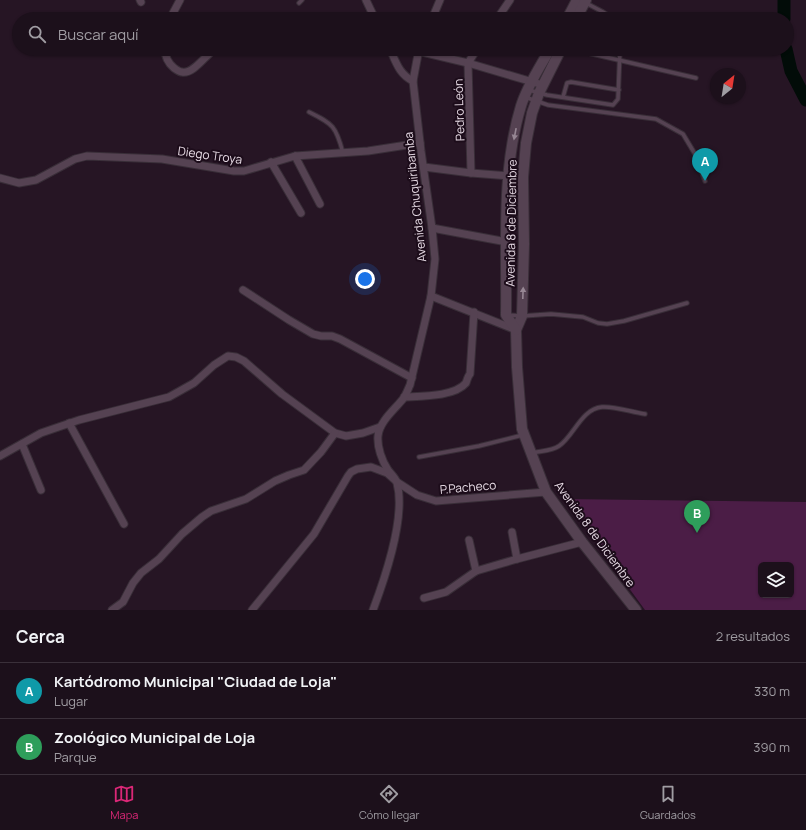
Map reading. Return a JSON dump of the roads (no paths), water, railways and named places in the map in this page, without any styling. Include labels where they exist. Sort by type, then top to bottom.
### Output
[{"type":"main road","points":[[573,12],[582,1]]},
{"type":"main road","points":[[578,12],[582,1]]},
{"type":"main road","name":"Avenida 8 de Diciembre","points":[[506,315],[508,176],[517,122],[528,89],[546,56]]},
{"type":"main road","name":"Avenida 8 de Diciembre","points":[[558,56],[539,93],[532,113],[526,143],[523,177],[524,244],[522,316],[516,330],[516,367],[522,429],[546,492],[582,542],[636,610]]},
{"type":"main road","points":[[506,315],[516,330]]},
{"type":"street","points":[[174,12],[180,0]]},
{"type":"street","points":[[366,0],[372,12]]},
{"type":"street","points":[[435,12],[440,0]]},
{"type":"street","points":[[502,12],[510,0]]},
{"type":"street","points":[[165,56],[170,64],[179,72],[184,73],[192,70],[207,56]]},
{"type":"street","points":[[393,56],[400,71],[406,77],[413,80]]},
{"type":"street","name":"Avenida Chuquiribamba","points":[[380,427],[404,397],[412,378],[431,296],[435,259],[413,80],[418,56]]},
{"type":"street","points":[[442,56],[468,63],[539,93]]},
{"type":"street","name":"Pedro León","points":[[471,173],[468,63],[473,56]]},
{"type":"street","name":"Diego Troya","points":[[0,178],[19,184],[36,180],[75,159],[87,156],[162,159],[244,171],[295,156],[344,154],[420,143]]},
{"type":"street","points":[[295,156],[320,204]]},
{"type":"street","points":[[271,162],[301,213]]},
{"type":"street","points":[[424,167],[471,173],[523,177]]},
{"type":"street","points":[[432,228],[507,242]]},
{"type":"street","points":[[243,290],[313,334],[332,336],[340,339],[412,378]]},
{"type":"street","points":[[431,296],[516,330]]},
{"type":"street","points":[[404,397],[422,396],[452,391],[466,382],[470,374],[474,312]]},
{"type":"street","points":[[0,456],[41,433],[98,414],[169,397],[194,383],[214,365],[228,356],[236,357],[244,361],[282,394],[335,433],[346,436],[363,433],[380,427]]},
{"type":"street","points":[[69,424],[124,524]]},
{"type":"street","points":[[373,610],[382,585],[396,531],[399,510],[397,482],[381,456],[378,436],[380,427]]},
{"type":"street","points":[[112,610],[123,602],[130,587],[141,573],[159,559],[178,538],[202,517],[212,511],[246,498],[275,481],[304,470],[321,452],[335,433]]},
{"type":"street","points":[[22,444],[41,490]]},
{"type":"street","name":"P.Pacheco","points":[[252,610],[314,534],[351,472],[357,469],[371,467],[387,472],[397,482],[417,496],[436,502],[546,492]]},
{"type":"street","points":[[512,532],[517,558]]},
{"type":"street","points":[[469,540],[476,571]]},
{"type":"street","points":[[424,598],[446,592],[476,571],[517,558],[563,548],[582,542]]},
{"type":"lane","points":[[582,1],[603,12]]},
{"type":"lane","points":[[602,56],[696,78]]},
{"type":"lane","points":[[528,89],[539,93],[613,104],[618,99],[620,56]]},
{"type":"lane","points":[[563,97],[567,83],[570,82],[618,90]]},
{"type":"lane","points":[[539,93],[548,105],[656,119],[683,134],[695,154],[705,181]]},
{"type":"lane","points":[[308,112],[325,120],[332,126],[338,134],[344,154]]},
{"type":"lane","points":[[506,315],[522,316],[551,314],[583,317],[598,323],[607,324],[624,321],[687,303]]},
{"type":"lane","points":[[531,453],[557,447],[563,443],[588,414],[601,407],[644,414]]},
{"type":"lane","points":[[419,457],[479,446],[524,435]]},
{"type":"waterway","points":[[784,0],[784,12]]},
{"type":"waterway","points":[[788,56],[791,71],[806,100]]},
{"type":"place","name":"Kartódromo Municipal \"Ciudad de Loja\"","points":[[705,181]]},
{"type":"place","name":"Zoológico Municipal de Loja","points":[[697,533]]}]
